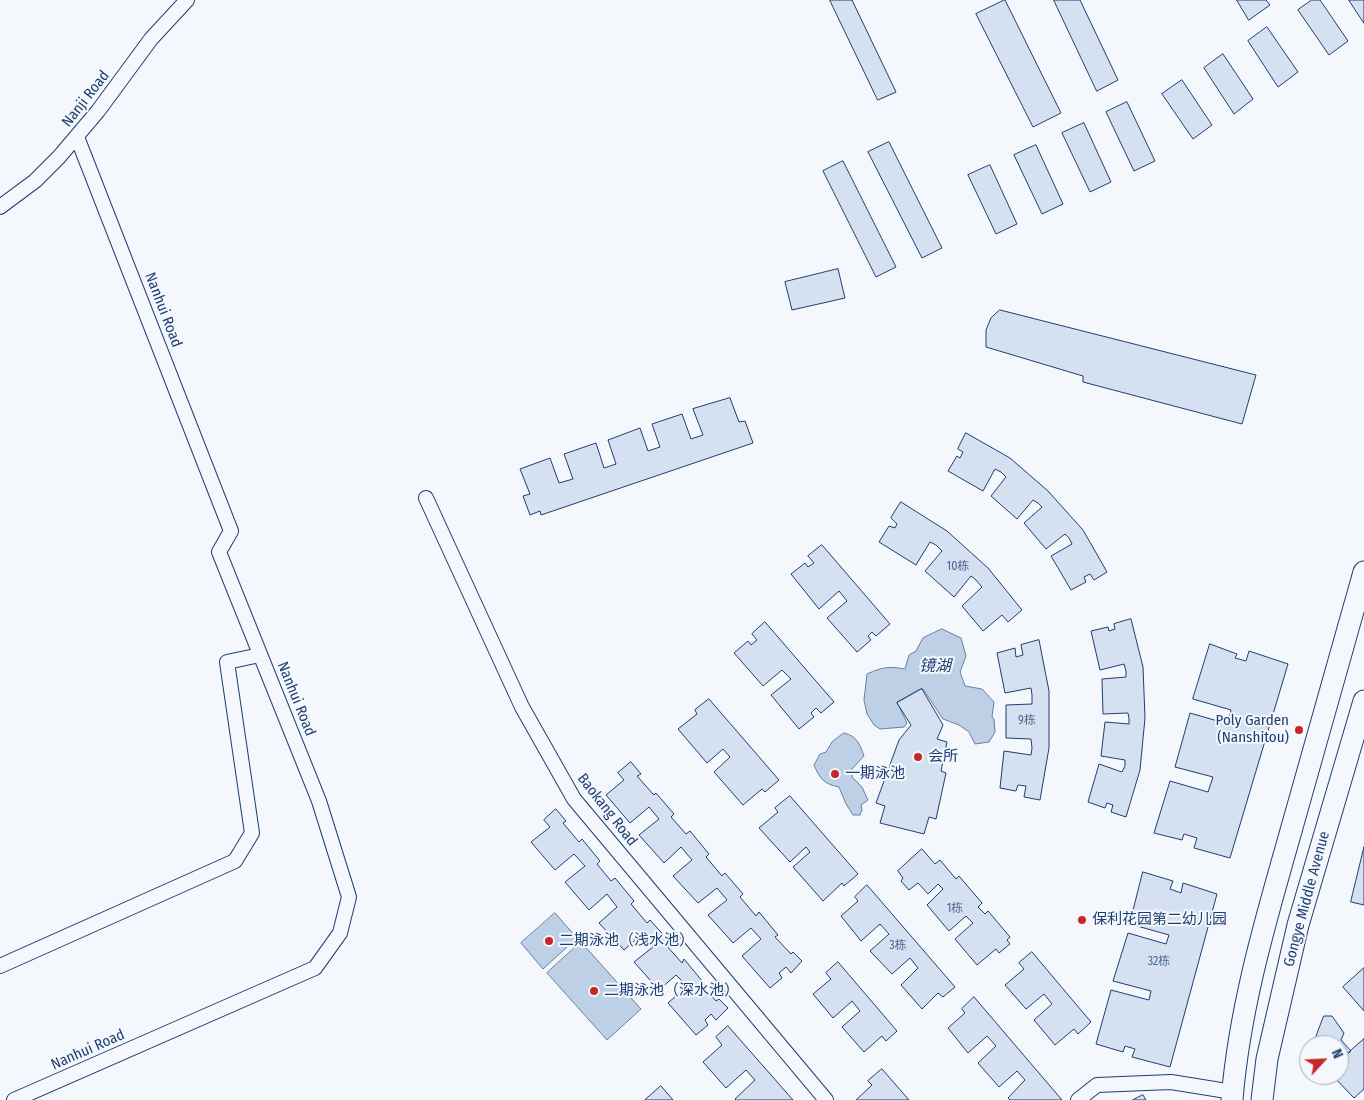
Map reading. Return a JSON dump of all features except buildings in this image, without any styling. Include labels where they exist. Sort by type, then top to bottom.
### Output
[{"type":"main road","points":[[1232,1096],[1247,996],[1261,940],[1364,572]]},
{"type":"main road","name":"Gongye Middle Avenue","points":[[1262,1100],[1267,1059],[1298,925],[1364,701]]},
{"type":"street","name":"Nanji Road","points":[[0,207],[35,181],[78,137],[151,39],[187,0]]},
{"type":"street","name":"Nanhui Road","points":[[14,1100],[316,968],[340,934],[349,897],[319,801],[219,552],[231,531],[78,137]]},
{"type":"street","name":"Baokang Road","points":[[426,498],[522,707],[574,799],[826,1100]]},
{"type":"street","points":[[0,966],[235,861],[252,833],[227,662],[260,654]]},
{"type":"street","points":[[1078,1100],[1097,1085],[1171,1082],[1232,1096]]},
{"type":"water","name":"镜湖","points":[[942,629],[961,638],[966,656],[960,672],[965,686],[982,689],[994,702],[992,717],[994,719],[995,732],[989,742],[975,744],[969,732],[959,725],[943,719],[923,689],[897,702],[907,723],[904,727],[880,729],[874,725],[867,714],[864,700],[867,674],[886,668],[905,669],[909,655],[916,651],[923,638]]},
{"type":"water","name":"一期泳池","points":[[844,733],[852,736],[857,741],[864,756],[852,769],[852,777],[862,787],[868,800],[861,805],[860,815],[853,815],[839,787],[823,780],[814,765],[820,754],[826,752],[832,742]]},
{"type":"water","name":"二期泳池（浅水池）","points":[[555,913],[577,938],[543,969],[521,943]]},
{"type":"water","name":"二期泳池（深水池）","points":[[581,942],[641,1009],[607,1040],[547,973]]},
{"type":"place","name":"Poly Garden (Nanshitou)","points":[[1299,730]]},
{"type":"place","name":"会所","points":[[918,757]]},
{"type":"place","name":"一期泳池","points":[[835,774]]},
{"type":"place","name":"保利花园第二幼儿园","points":[[1082,920]]},
{"type":"place","name":"二期泳池（浅水池）","points":[[549,941]]},
{"type":"place","name":"二期泳池（深水池）","points":[[594,991]]}]
